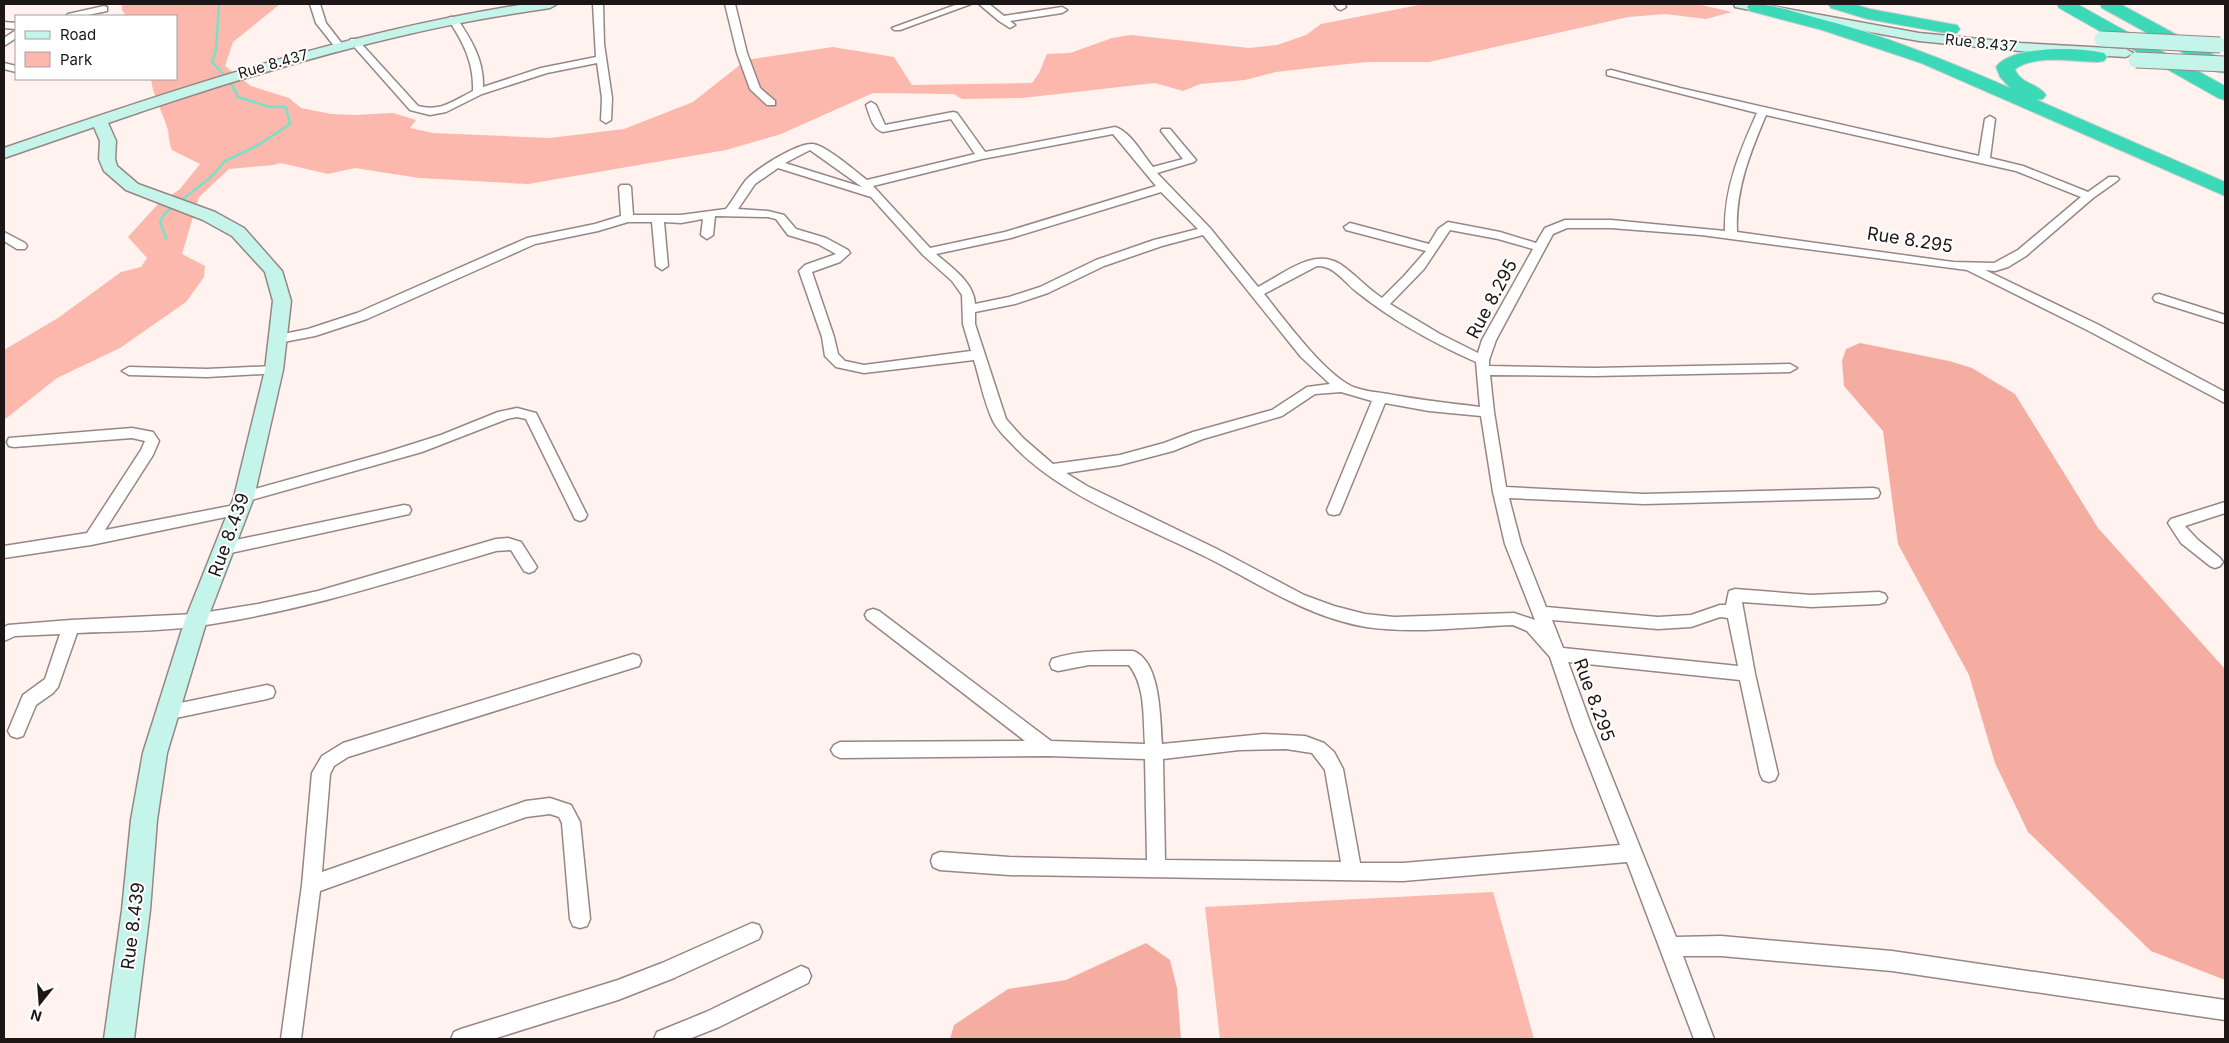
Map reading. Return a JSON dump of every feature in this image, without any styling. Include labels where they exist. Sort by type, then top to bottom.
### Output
[{"type":"highway","points":[[1838,4],[1867,14],[1951,28]]},
{"type":"highway","points":[[2065,4],[2225,94]]},
{"type":"highway","points":[[2080,4],[2225,85]]},
{"type":"highway","points":[[2095,4],[2225,75]]},
{"type":"highway","points":[[1757,5],[1919,56],[2225,190]]},
{"type":"highway","points":[[2113,6],[2225,68]]},
{"type":"highway","points":[[2104,47],[2013,60],[2005,66],[2006,74],[2013,82],[2027,91],[2225,178]]},
{"type":"main road","name":"Rue 8.437","points":[[4,153],[226,77],[338,45],[453,19],[550,4]]},
{"type":"main road","points":[[1788,4],[1901,23],[2019,35],[2104,47],[2131,56],[2225,64]]},
{"type":"main road","name":"Rue 8.437","points":[[1757,5],[1919,37],[2020,47],[2131,56],[2224,49]]},
{"type":"main road","name":"Rue 8.437","points":[[1757,5],[1922,31],[2017,40],[2104,47],[2224,49]]},
{"type":"main road","points":[[1919,37],[2007,52],[2104,47]]},
{"type":"main road","name":"Rue 8.439","points":[[99,120],[108,141],[107,159],[110,168],[132,187],[228,225],[259,254],[273,271],[282,301],[274,370],[242,503],[226,548],[196,620],[155,753],[144,820],[136,910],[119,1039]]},
{"type":"street","points":[[315,4],[321,23],[338,45]]},
{"type":"street","points":[[598,4],[601,59],[607,98],[606,120]]},
{"type":"street","points":[[730,4],[742,53],[755,89],[771,103]]},
{"type":"street","points":[[897,28],[966,4]]},
{"type":"street","points":[[984,4],[1006,22],[1062,10]]},
{"type":"street","points":[[76,15],[104,9]]},
{"type":"street","points":[[453,19],[470,45],[480,74],[478,92]]},
{"type":"street","points":[[4,43],[15,34]]},
{"type":"street","points":[[354,41],[414,108],[430,112],[442,110],[478,92],[556,67],[601,59]]},
{"type":"street","points":[[1611,73],[1901,143],[1984,159],[2043,176],[2089,196]]},
{"type":"street","points":[[871,105],[880,127],[883,129],[953,115],[956,116],[982,156]]},
{"type":"street","points":[[1731,235],[1729,214],[1732,194],[1743,158],[1764,110]]},
{"type":"street","points":[[1984,159],[1990,120]]},
{"type":"street","points":[[865,184],[982,156],[1113,130],[1127,142],[1163,188],[1206,231],[1306,354],[1331,378],[1343,386],[1380,399],[1487,412]]},
{"type":"street","points":[[1149,172],[1190,160],[1166,131]]},
{"type":"street","points":[[730,212],[751,182],[776,164],[804,148],[812,147],[823,153],[865,184],[927,252],[960,284],[968,295],[969,324],[977,355],[1000,421],[1018,442],[1050,470],[1082,490],[1212,553],[1298,599],[1332,612],[1365,620],[1394,624],[1514,619],[1533,626],[1557,654],[1747,674]]},
{"type":"street","points":[[776,164],[875,195]]},
{"type":"street","name":"Rue 8.295","points":[[1704,1039],[1513,544],[1500,492],[1487,412],[1482,365],[1489,340],[1535,258],[1538,247],[1549,231],[1564,224],[1655,227],[1731,235],[1971,268],[1995,267],[2004,264],[2022,252],[2089,196],[2113,179]]},
{"type":"street","points":[[625,187],[627,218]]},
{"type":"street","points":[[927,252],[1007,235],[1163,188]]},
{"type":"street","points":[[278,339],[310,333],[362,316],[532,241],[598,227],[627,218],[681,219],[730,212],[768,214],[780,217],[792,232],[822,241],[844,253],[839,259],[810,266],[805,271],[828,337],[832,356],[842,364],[864,369],[977,355]]},
{"type":"street","points":[[707,235],[710,214]]},
{"type":"street","points":[[658,218],[662,266]]},
{"type":"street","points":[[1383,304],[1412,277],[1433,249],[1443,229],[1448,226],[1538,247]]},
{"type":"street","points":[[1350,227],[1433,249]]},
{"type":"street","points":[[968,310],[1011,301],[1044,290],[1117,258],[1158,243],[1206,231]]},
{"type":"street","points":[[4,236],[21,246]]},
{"type":"street","points":[[1257,293],[1314,262],[1330,262],[1362,290],[1482,365],[1594,372],[1790,368]]},
{"type":"street","points":[[1971,268],[2092,327],[2225,398]]},
{"type":"street","points":[[2159,298],[2225,320]]},
{"type":"street","points":[[129,371],[208,373],[274,370]]},
{"type":"street","points":[[1050,470],[1120,460],[1168,448],[1216,429],[1277,413],[1312,390],[1343,386]]},
{"type":"street","points":[[1334,510],[1380,399]]},
{"type":"street","points":[[4,552],[91,539],[242,503],[447,438],[513,413],[525,413],[531,416],[580,515]]},
{"type":"street","points":[[14,442],[132,433],[148,435],[152,440],[148,451],[91,539]]},
{"type":"street","points":[[1500,492],[1644,499],[1873,493]]},
{"type":"street","points":[[2215,562],[2178,529],[2176,523],[2225,507]]},
{"type":"street","points":[[226,548],[404,510]]},
{"type":"street","points":[[4,634],[14,630],[196,620],[275,607],[318,597],[496,545],[508,544],[516,546],[529,566]]},
{"type":"street","points":[[1769,774],[1734,612],[1734,594],[1812,601],[1879,598]]},
{"type":"street","points":[[1540,613],[1658,623],[1691,620],[1715,612],[1734,612]]},
{"type":"street","points":[[873,616],[1048,748]]},
{"type":"street","points":[[17,732],[29,700],[47,688],[52,682],[71,626]]},
{"type":"street","points":[[1058,664],[1089,658],[1133,658],[1142,668],[1150,693],[1154,752],[1156,868]]},
{"type":"street","points":[[291,1039],[310,885],[321,773],[328,761],[343,751],[367,743],[486,708],[633,661]]},
{"type":"street","points":[[166,713],[267,692]]},
{"type":"street","points":[[840,750],[1048,748],[1154,752],[1284,740],[1303,743],[1318,748],[1329,758],[1334,769],[1352,871]]},
{"type":"street","points":[[310,885],[526,809],[550,806],[565,811],[572,822],[580,919]]},
{"type":"street","points":[[940,861],[1009,866],[1352,871],[1445,870],[1631,853]]},
{"type":"street","points":[[461,1039],[618,990],[667,971],[752,932]]},
{"type":"street","points":[[1670,947],[1721,946],[1892,961],[2225,1010]]},
{"type":"street","points":[[664,1039],[712,1020],[801,976]]},
{"type":"green space","points":[[122,4],[280,4],[233,42],[225,66],[251,86],[289,98],[301,108],[331,114],[393,113],[416,120],[410,128],[433,133],[550,138],[624,129],[693,102],[746,60],[833,47],[894,57],[912,85],[1032,83],[1039,73],[1047,54],[1070,53],[1112,38],[1131,35],[1249,48],[1277,45],[1306,35],[1321,24],[1424,4],[1697,4],[1732,12],[1706,19],[1665,14],[1628,17],[1429,62],[1367,62],[1276,72],[1245,80],[1200,84],[1183,91],[1155,83],[1022,98],[962,99],[954,94],[873,93],[781,134],[726,150],[528,184],[419,178],[355,168],[328,174],[281,163],[229,169],[199,197],[182,254],[205,266],[204,277],[186,302],[120,348],[57,378],[4,420],[4,350],[58,318],[121,272],[141,267],[147,258],[128,237],[158,204],[180,189],[200,164],[172,150],[168,130],[151,80],[178,80],[178,15],[125,15],[122,10]]},
{"type":"green space","points":[[1493,892],[1534,1039],[1220,1039],[1205,907]]},
{"type":"shaded area","points":[[1860,343],[1949,361],[1972,368],[2015,394],[2098,528],[2225,669],[2225,980],[2151,951],[2028,832],[1995,763],[1969,675],[1898,544],[1883,431],[1844,386],[1842,361],[1846,349]]},
{"type":"shaded area","points":[[1146,943],[1170,960],[1177,988],[1181,1039],[950,1039],[954,1025],[1008,989],[1066,980]]},
{"type":"waterway","points":[[166,238],[160,222],[164,214],[211,177],[225,161],[257,146],[290,124],[286,107],[270,107],[238,97],[230,81],[212,62],[216,50],[219,4]]}]
